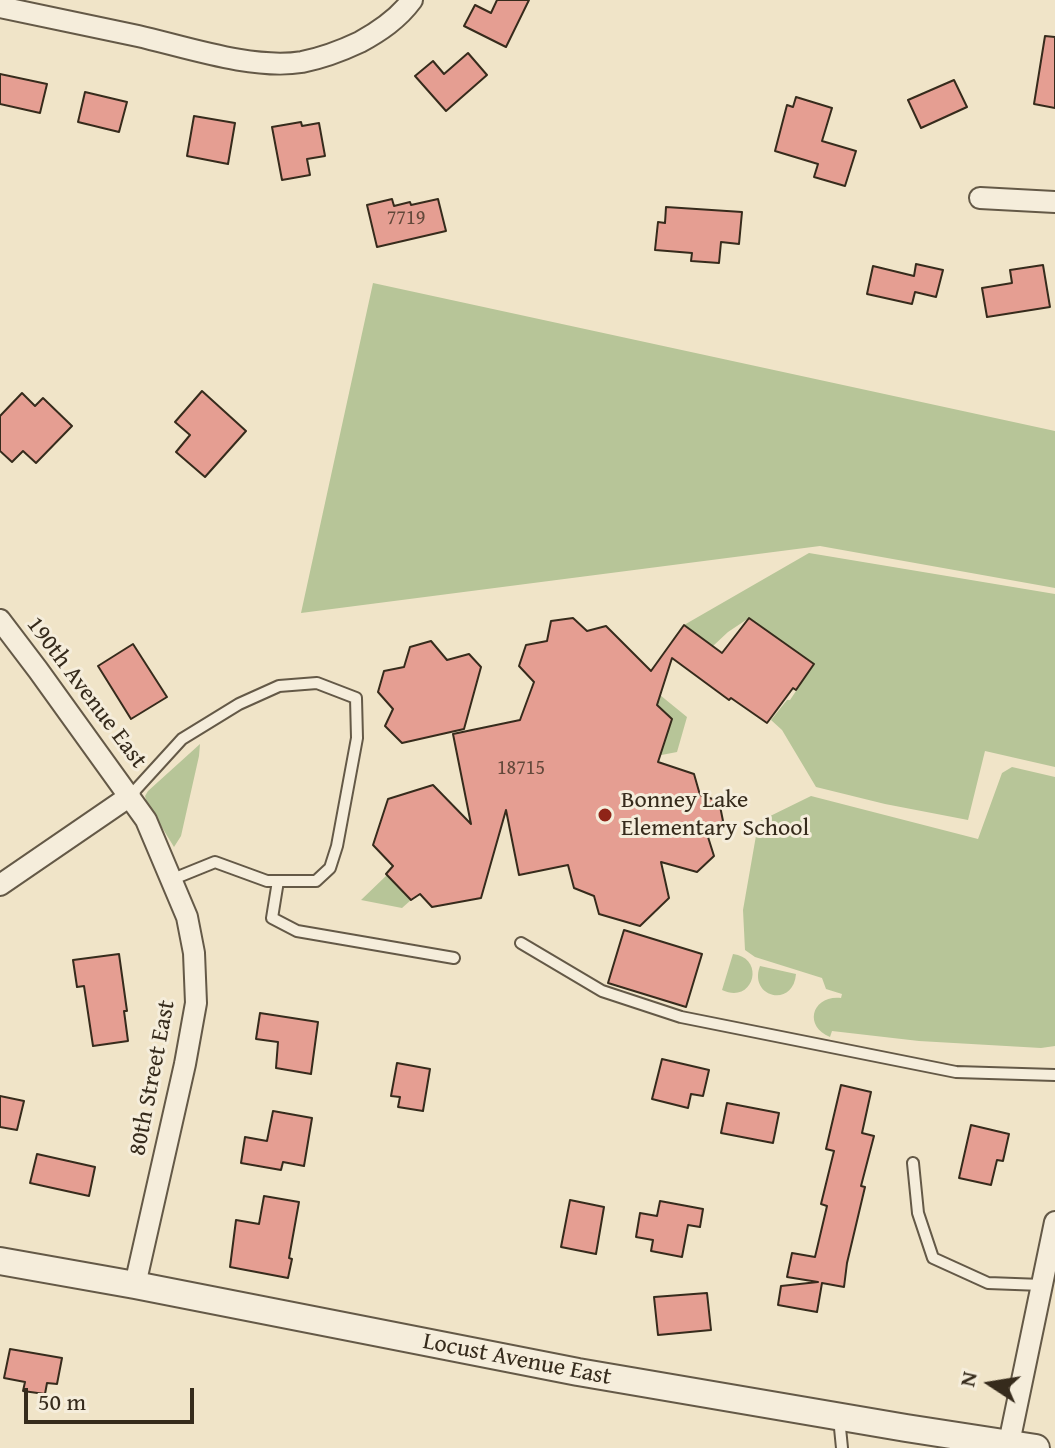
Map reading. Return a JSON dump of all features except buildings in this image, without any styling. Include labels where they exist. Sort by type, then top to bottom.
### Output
[{"type":"street","points":[[0,7],[262,63],[301,62],[331,55],[372,36],[403,12],[412,0]]},
{"type":"street","points":[[980,198],[1055,202]]},
{"type":"street","name":"190th Avenue East","points":[[0,620],[130,796]]},
{"type":"street","points":[[0,885],[130,796]]},
{"type":"street","name":"80th Street East","points":[[130,796],[146,820],[187,917],[196,1003],[135,1285]]},
{"type":"street","points":[[1009,1443],[1055,1222]]},
{"type":"street","name":"Locust Avenue East","points":[[0,1261],[578,1372],[1036,1448]]},
{"type":"lane","points":[[130,796],[182,739],[239,704],[279,686],[317,683],[356,698],[357,738],[330,868],[316,881],[267,881],[215,862],[173,879]]},
{"type":"lane","points":[[278,881],[272,918],[297,931],[454,958]]},
{"type":"lane","points":[[521,943],[602,991],[681,1017],[956,1072],[1055,1075]]},
{"type":"lane","points":[[913,1163],[918,1213],[933,1258],[988,1283],[1042,1285]]},
{"type":"lane","points":[[839,1417],[842,1448]]},
{"type":"green space","points":[[373,283],[1055,431],[1055,588],[820,546],[301,613]]},
{"type":"green space","points":[[809,553],[1055,594],[1055,767],[985,751],[968,820],[816,787],[782,730],[771,720],[790,700],[814,664],[786,644],[769,667],[776,638],[749,618],[713,646],[684,625]]},
{"type":"green space","points":[[660,695],[687,717],[677,752],[651,757],[672,719],[657,705]]},
{"type":"green space","points":[[200,744],[181,836],[174,847],[145,796]]},
{"type":"green space","points":[[1012,767],[1055,777],[1055,1046],[1041,1048],[919,1041],[832,1031],[830,1037],[822,1032],[816,1026],[814,1012],[823,1001],[841,998],[842,994],[826,989],[822,978],[755,957],[745,950],[743,910],[757,830],[762,831],[764,826],[758,822],[811,796],[978,839],[1002,773]]},
{"type":"green space","points":[[387,875],[411,900],[402,908],[361,900]]},
{"type":"green space","points":[[733,954],[750,963],[752,979],[742,991],[733,993],[722,990]]},
{"type":"green space","points":[[760,966],[796,974],[793,985],[780,995],[765,991],[758,977]]},
{"type":"place","name":"Bonney Lake Elementary School","points":[[605,815]]}]
